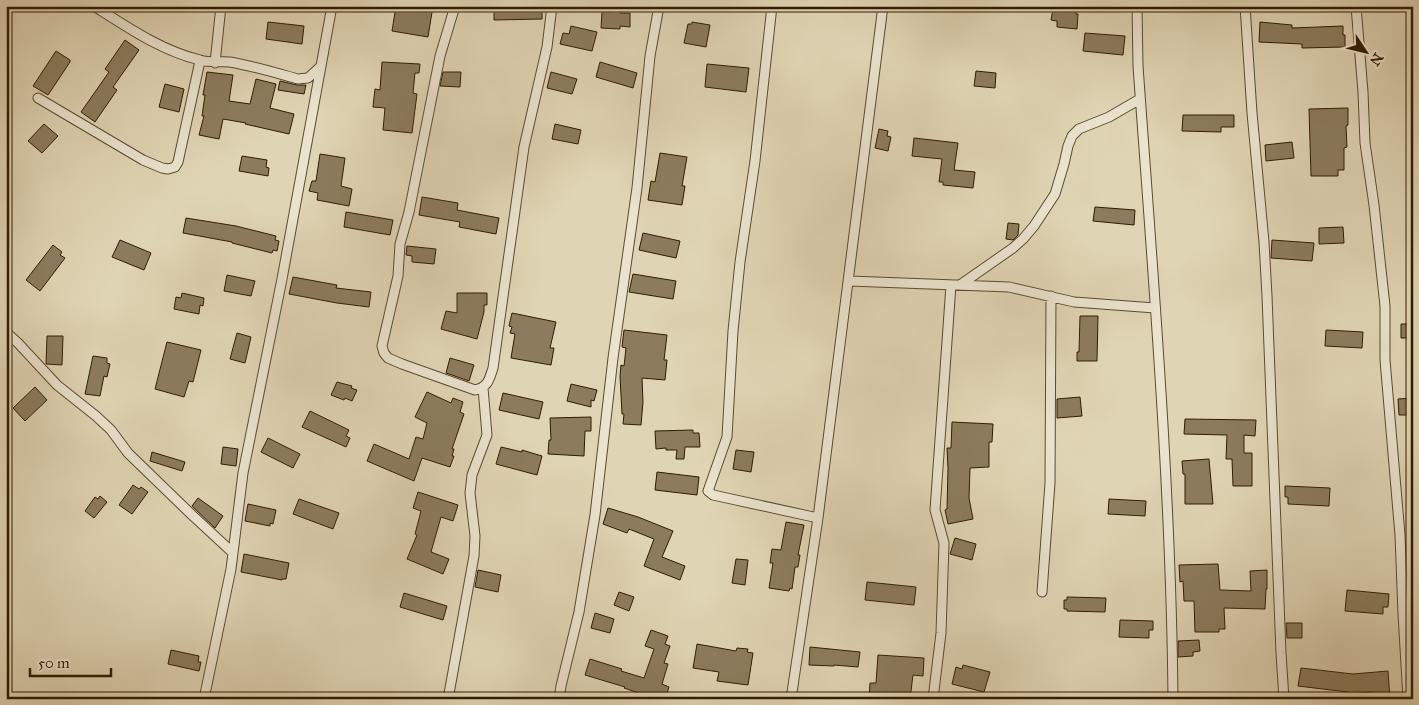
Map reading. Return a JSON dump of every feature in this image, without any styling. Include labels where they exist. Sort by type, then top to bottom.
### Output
[{"type":"street","points":[[94,6],[143,36],[175,52],[200,61],[214,63],[229,62],[298,79],[308,78],[320,67]]},
{"type":"street","points":[[214,63],[221,6]]},
{"type":"street","points":[[204,699],[231,569],[243,473],[282,279],[332,6]]},
{"type":"street","points":[[455,6],[440,56],[409,212],[400,244],[398,276],[382,346],[388,358],[476,390],[483,388],[493,368],[524,146],[547,47],[552,6]]},
{"type":"street","points":[[559,699],[579,612],[595,515],[613,358],[638,188],[650,56],[659,6]]},
{"type":"street","points":[[772,6],[755,161],[740,262],[727,437],[708,491],[712,495],[818,518]]},
{"type":"street","points":[[790,699],[818,518],[883,6]]},
{"type":"street","points":[[1137,6],[1140,99],[1164,447],[1173,699]]},
{"type":"street","points":[[1245,6],[1252,113],[1264,242],[1284,699]]},
{"type":"street","points":[[1356,6],[1365,143],[1385,306],[1385,360],[1400,535],[1408,699]]},
{"type":"street","points":[[38,98],[143,160],[168,169],[174,167],[178,162],[200,61]]},
{"type":"street","points":[[956,285],[1013,248],[1034,226],[1055,194],[1072,136],[1079,129],[1109,117],[1140,99]]},
{"type":"street","points":[[849,281],[1009,287],[1074,302],[1155,308]]},
{"type":"street","points":[[933,699],[942,633],[944,543],[935,510],[956,285]]},
{"type":"street","points":[[1042,592],[1050,483],[1051,296]]},
{"type":"street","points":[[6,332],[57,385],[111,430],[128,453],[232,552]]},
{"type":"street","points":[[448,699],[474,556],[470,493],[472,475],[487,435],[483,388]]},
{"type":"building","points":[[396,6],[433,6],[428,37],[392,31]]},
{"type":"building","points":[[494,6],[542,6],[542,19],[494,20]]},
{"type":"building","points":[[1059,6],[1076,6],[1076,14],[1078,14],[1077,29],[1057,27],[1057,21],[1051,20],[1053,9],[1058,10]]},
{"type":"building","points":[[611,10],[620,10],[620,13],[630,13],[630,27],[620,26],[620,29],[601,28],[602,12],[611,12]]},
{"type":"building","points":[[268,22],[304,26],[302,44],[266,39]]},
{"type":"building","points":[[692,22],[710,25],[706,47],[684,43],[688,24],[692,24]]},
{"type":"building","points":[[1260,22],[1292,25],[1292,28],[1343,26],[1345,47],[1302,48],[1302,44],[1259,42]]},
{"type":"building","points":[[571,26],[597,32],[592,51],[560,44],[563,33],[569,34]]},
{"type":"building","points":[[1085,33],[1125,36],[1123,55],[1083,51]]},
{"type":"building","points":[[125,40],[139,50],[113,87],[117,90],[95,122],[81,112],[109,72],[105,69]]},
{"type":"building","points":[[56,51],[70,60],[70,62],[48,95],[33,86]]},
{"type":"building","points":[[382,62],[420,64],[419,73],[415,73],[413,93],[417,94],[412,133],[383,130],[385,108],[373,107],[375,89],[380,90]]},
{"type":"building","points":[[600,62],[637,73],[633,88],[596,77]]},
{"type":"building","points":[[707,64],[749,68],[746,92],[705,87]]},
{"type":"building","points":[[976,71],[996,73],[995,88],[974,86]]},
{"type":"building","points":[[207,72],[233,75],[229,101],[250,104],[256,79],[276,84],[270,108],[294,114],[289,134],[223,119],[219,139],[199,135],[204,116],[202,116],[205,95],[203,95]]},
{"type":"building","points":[[443,72],[461,72],[460,87],[440,86]]},
{"type":"building","points":[[551,72],[577,79],[572,94],[547,88]]},
{"type":"building","points":[[280,81],[306,85],[304,94],[278,90]]},
{"type":"building","points":[[165,84],[184,89],[179,112],[159,107]]},
{"type":"building","points":[[1348,108],[1348,125],[1346,126],[1347,147],[1344,148],[1344,170],[1338,170],[1338,176],[1311,176],[1309,109]]},
{"type":"building","points":[[1183,115],[1234,115],[1234,127],[1221,127],[1221,132],[1182,131]]},
{"type":"building","points":[[44,124],[58,136],[42,153],[28,141]]},
{"type":"building","points":[[555,124],[581,130],[578,144],[552,139]]},
{"type":"building","points":[[879,129],[888,131],[887,136],[891,137],[888,151],[875,148]]},
{"type":"building","points":[[914,138],[958,143],[954,170],[975,172],[973,188],[943,185],[943,182],[939,182],[942,159],[912,156]]},
{"type":"building","points":[[1292,142],[1294,158],[1266,161],[1265,145]]},
{"type":"building","points":[[660,153],[687,157],[682,186],[685,186],[682,205],[648,200],[651,181],[655,182]]},
{"type":"building","points":[[320,154],[345,158],[341,186],[352,189],[349,206],[317,200],[318,193],[309,191],[312,181],[316,181]]},
{"type":"building","points":[[242,156],[267,160],[268,176],[239,171]]},
{"type":"building","points":[[422,197],[458,203],[457,210],[499,218],[496,234],[459,227],[460,222],[419,215]]},
{"type":"building","points":[[1095,207],[1135,210],[1134,225],[1093,221]]},
{"type":"building","points":[[346,212],[393,220],[390,235],[344,227]]},
{"type":"building","points":[[186,218],[236,226],[276,236],[275,240],[279,241],[277,251],[273,250],[272,253],[232,242],[183,233]]},
{"type":"building","points":[[1008,223],[1019,224],[1018,235],[1013,240],[1006,239]]},
{"type":"building","points":[[1343,227],[1344,243],[1319,244],[1319,228]]},
{"type":"building","points":[[643,233],[680,241],[676,258],[639,250]]},
{"type":"building","points":[[120,240],[151,253],[144,270],[112,257]]},
{"type":"building","points":[[1272,240],[1314,243],[1312,261],[1271,258]]},
{"type":"building","points":[[53,245],[62,252],[60,255],[65,258],[40,291],[26,280]]},
{"type":"building","points":[[407,246],[436,249],[434,264],[412,262],[412,256],[406,255]]},
{"type":"building","points":[[633,274],[676,281],[673,299],[629,292]]},
{"type":"building","points":[[227,275],[255,281],[251,296],[224,291]]},
{"type":"building","points":[[293,277],[337,285],[336,288],[371,292],[369,307],[289,294]]},
{"type":"building","points":[[182,293],[204,298],[203,306],[200,305],[199,314],[174,309],[176,297],[181,298]]},
{"type":"building","points":[[457,293],[487,293],[487,305],[484,305],[477,339],[441,329],[446,311],[457,313]]},
{"type":"building","points":[[512,313],[556,322],[550,348],[554,348],[551,365],[511,358],[515,334],[510,333],[512,327],[509,326]]},
{"type":"building","points":[[1080,316],[1098,316],[1097,361],[1077,361]]},
{"type":"building","points":[[1401,324],[1413,324],[1413,338],[1401,338]]},
{"type":"building","points":[[624,330],[667,335],[664,360],[667,360],[665,380],[642,378],[643,402],[641,425],[623,424],[624,414],[622,414],[620,376],[621,365],[624,366],[626,348],[622,347]]},
{"type":"building","points":[[1326,330],[1363,332],[1362,348],[1325,346]]},
{"type":"building","points":[[237,333],[251,337],[245,363],[230,359]]},
{"type":"building","points":[[47,336],[63,336],[62,365],[46,364]]},
{"type":"building","points":[[167,342],[201,350],[193,382],[189,381],[184,397],[155,389]]},
{"type":"building","points":[[93,356],[107,358],[107,363],[110,364],[107,377],[104,376],[100,396],[85,394]]},
{"type":"building","points":[[450,358],[474,365],[469,381],[446,373]]},
{"type":"building","points":[[337,382],[352,386],[351,388],[357,390],[352,401],[331,395]]},
{"type":"building","points":[[571,384],[597,390],[594,401],[591,400],[591,407],[567,401]]},
{"type":"building","points":[[35,387],[47,400],[25,421],[13,408]]},
{"type":"building","points":[[427,392],[451,403],[453,398],[463,402],[460,412],[464,414],[452,449],[454,449],[452,456],[454,456],[450,467],[422,458],[414,481],[367,461],[374,444],[409,459],[416,437],[423,439],[427,423],[415,417]]},
{"type":"building","points":[[503,393],[543,402],[539,419],[499,410]]},
{"type":"building","points":[[1080,397],[1082,416],[1057,418],[1057,399]]},
{"type":"building","points":[[1413,398],[1413,415],[1399,415],[1398,399]]},
{"type":"building","points":[[310,411],[349,430],[346,436],[350,438],[346,447],[302,427]]},
{"type":"building","points":[[591,417],[591,431],[585,431],[584,456],[548,454],[549,440],[551,440],[550,418]]},
{"type":"building","points":[[1185,419],[1256,420],[1255,436],[1244,435],[1244,453],[1252,453],[1252,486],[1233,486],[1232,459],[1226,459],[1227,435],[1184,434]]},
{"type":"building","points":[[952,422],[993,424],[992,442],[989,442],[989,467],[970,468],[969,498],[973,519],[948,524],[945,510],[947,509],[947,448],[951,448]]},
{"type":"building","points":[[693,430],[693,433],[699,433],[700,447],[685,447],[684,459],[676,459],[677,450],[656,449],[655,431]]},
{"type":"building","points":[[268,438],[300,454],[293,468],[261,452]]},
{"type":"building","points":[[223,447],[238,449],[236,466],[221,464]]},
{"type":"building","points":[[501,447],[522,452],[522,450],[542,456],[537,475],[496,464]]},
{"type":"building","points":[[736,450],[754,452],[751,472],[733,469]]},
{"type":"building","points":[[152,452],[185,462],[182,471],[150,461]]},
{"type":"building","points":[[1209,459],[1213,504],[1185,504],[1185,474],[1183,474],[1182,461]]},
{"type":"building","points":[[657,472],[699,477],[697,495],[655,490]]},
{"type":"building","points":[[133,485],[139,489],[141,487],[148,492],[132,514],[119,505]]},
{"type":"building","points":[[1285,486],[1330,488],[1329,506],[1288,504],[1288,497],[1285,497]]},
{"type":"building","points":[[418,492],[458,505],[453,521],[441,517],[431,552],[449,559],[443,574],[407,559],[417,535],[415,534],[421,511],[413,508]]},
{"type":"building","points":[[100,496],[107,502],[94,518],[85,511],[95,497],[98,499]]},
{"type":"building","points":[[198,498],[223,516],[215,528],[192,506]]},
{"type":"building","points":[[299,499],[339,513],[333,529],[293,514]]},
{"type":"building","points":[[1109,499],[1146,501],[1145,516],[1108,514]]},
{"type":"building","points":[[248,504],[276,510],[273,524],[270,523],[270,526],[245,521]]},
{"type":"building","points":[[608,508],[638,517],[673,531],[662,557],[685,566],[680,580],[644,566],[654,539],[629,529],[627,533],[603,524]]},
{"type":"building","points":[[786,522],[804,525],[798,555],[800,555],[798,567],[795,567],[792,589],[790,588],[789,591],[769,588],[773,563],[770,563],[772,549],[781,550]]},
{"type":"building","points":[[955,538],[976,544],[972,560],[950,554]]},
{"type":"building","points":[[244,554],[289,563],[286,579],[282,580],[241,572]]},
{"type":"building","points":[[736,559],[748,560],[745,585],[732,583]]},
{"type":"building","points":[[1218,564],[1220,590],[1251,591],[1250,571],[1267,570],[1265,609],[1224,608],[1225,629],[1219,629],[1219,632],[1195,632],[1194,601],[1184,601],[1183,581],[1180,582],[1179,565]]},
{"type":"building","points":[[478,570],[501,575],[498,592],[475,587]]},
{"type":"building","points":[[867,582],[916,587],[914,605],[865,600]]},
{"type":"building","points":[[1347,590],[1389,594],[1388,607],[1383,607],[1383,614],[1345,611]]},
{"type":"building","points":[[619,592],[634,597],[629,611],[614,605]]},
{"type":"building","points":[[404,593],[447,606],[443,620],[400,607]]},
{"type":"building","points":[[1067,597],[1106,598],[1105,612],[1067,611],[1067,609],[1064,609],[1064,600],[1067,600]]},
{"type":"building","points":[[595,613],[614,619],[610,633],[591,628]]},
{"type":"building","points":[[1120,620],[1153,621],[1153,630],[1149,630],[1149,638],[1119,637]]},
{"type":"building","points":[[1286,623],[1302,623],[1302,638],[1287,638]]},
{"type":"building","points":[[651,630],[668,636],[665,644],[670,646],[664,663],[668,664],[662,684],[669,687],[665,699],[656,699],[585,675],[590,659],[644,678],[654,649],[645,646]]},
{"type":"building","points":[[1199,640],[1200,651],[1193,652],[1193,656],[1178,657],[1178,641]]},
{"type":"building","points":[[697,644],[736,651],[737,648],[748,649],[747,652],[753,653],[748,685],[717,681],[719,672],[693,668]]},
{"type":"building","points":[[810,647],[860,652],[858,667],[809,665]]},
{"type":"building","points":[[171,650],[199,656],[198,662],[201,662],[199,671],[168,664]]},
{"type":"building","points":[[878,655],[924,658],[923,676],[913,675],[910,699],[869,699],[870,683],[876,683]]},
{"type":"building","points":[[963,665],[990,672],[984,692],[952,684],[956,667],[962,669]]},
{"type":"building","points":[[1301,668],[1353,674],[1388,671],[1390,699],[1373,699],[1372,692],[1348,694],[1348,692],[1298,686]]}]
